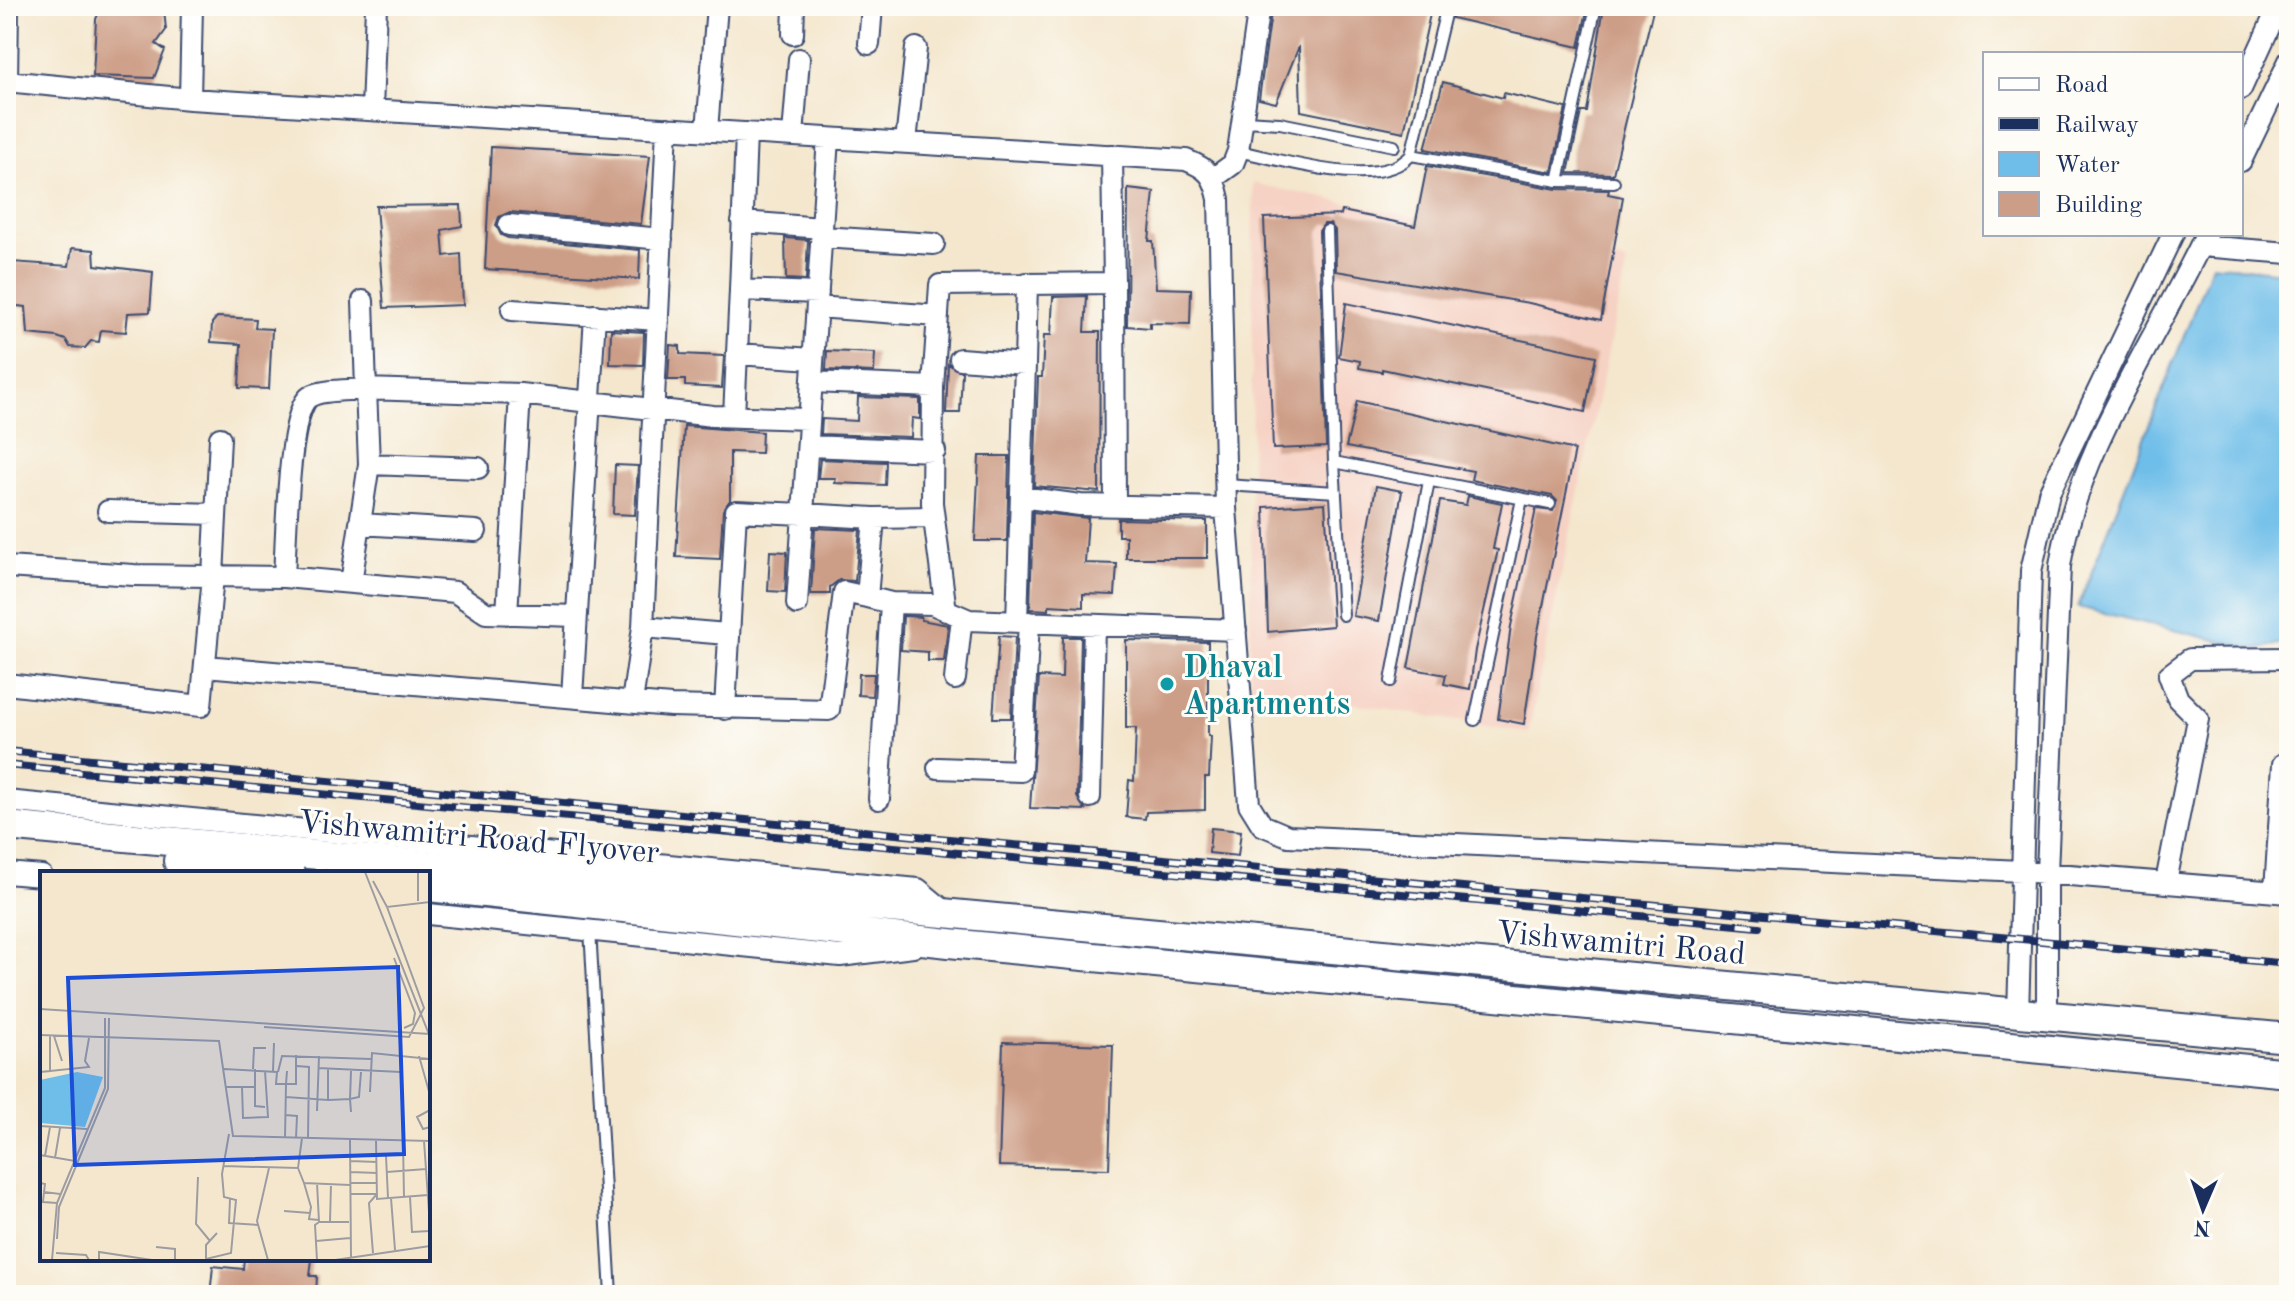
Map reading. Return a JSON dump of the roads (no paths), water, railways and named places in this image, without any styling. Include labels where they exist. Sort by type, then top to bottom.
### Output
[{"type":"main road","name":"Vishwamitri Road Flyover","points":[[6,826],[197,854],[280,871]]},
{"type":"main road","name":"Vishwamitri Road Flyover","points":[[6,845],[197,854],[413,871]]},
{"type":"main road","name":"Vishwamitri Road Flyover","points":[[430,872],[947,913]]},
{"type":"main road","name":"Vishwamitri Road Flyover","points":[[430,887],[949,943]]},
{"type":"main road","name":"Vishwamitri Road","points":[[947,913],[2289,1038]]},
{"type":"main road","name":"Vishwamitri Road","points":[[949,943],[2289,1073]]},
{"type":"street","points":[[8,6],[7,81],[190,99],[1112,155],[1186,160],[1203,166],[1215,177],[1219,199],[1226,508],[1249,804],[1262,825],[1288,836],[2047,872],[2282,892],[2283,764]]},
{"type":"street","points":[[190,99],[192,6]]},
{"type":"street","points":[[372,110],[376,6]]},
{"type":"street","points":[[707,130],[717,6]]},
{"type":"street","points":[[793,34],[794,6]]},
{"type":"street","points":[[869,44],[872,6]]},
{"type":"street","points":[[1215,177],[1233,164],[1238,151],[1259,6]]},
{"type":"street","points":[[2243,85],[2280,19]]},
{"type":"street","points":[[906,142],[916,48]]},
{"type":"street","points":[[793,136],[799,59]]},
{"type":"street","points":[[2243,157],[2289,61]]},
{"type":"street","points":[[632,702],[643,627],[667,128]]},
{"type":"street","points":[[734,416],[746,133]]},
{"type":"street","points":[[797,604],[828,138]]},
{"type":"street","points":[[1112,155],[1115,505]]},
{"type":"street","points":[[742,222],[934,244]]},
{"type":"street","points":[[509,225],[662,239]]},
{"type":"street","points":[[2018,1014],[2031,571],[2041,519],[2049,493],[2172,236]]},
{"type":"street","points":[[2047,1017],[2047,872],[2060,566],[2066,528],[2082,479],[2204,240],[2289,253]]},
{"type":"street","points":[[938,768],[1021,771],[1021,497],[1027,283]]},
{"type":"street","points":[[955,679],[954,614],[933,517],[933,387],[940,285],[1114,283]]},
{"type":"street","points":[[740,290],[938,316]]},
{"type":"street","points":[[351,583],[369,464],[363,301]]},
{"type":"street","points":[[512,310],[658,320]]},
{"type":"street","points":[[572,697],[595,315]]},
{"type":"street","points":[[737,354],[813,359]]},
{"type":"street","points":[[960,359],[1025,364]]},
{"type":"street","points":[[812,382],[933,387]]},
{"type":"street","points":[[284,577],[295,431],[302,403],[310,396],[366,389],[520,394],[655,410],[809,419]]},
{"type":"street","points":[[507,614],[520,394]]},
{"type":"street","points":[[6,684],[201,706],[213,576],[220,438]]},
{"type":"street","points":[[808,446],[935,451]]},
{"type":"street","points":[[369,464],[478,468]]},
{"type":"street","points":[[1021,497],[1115,505],[1226,508]]},
{"type":"street","points":[[108,511],[216,514]]},
{"type":"street","points":[[725,709],[736,511],[874,518],[933,517]]},
{"type":"street","points":[[867,597],[874,518]]},
{"type":"street","points":[[360,524],[476,531]]},
{"type":"street","points":[[6,567],[284,577],[455,592],[486,613],[576,616]]},
{"type":"street","points":[[205,666],[725,709],[829,710],[844,592],[891,603],[932,604],[954,614],[1023,622],[1236,630]]},
{"type":"street","points":[[879,799],[891,603]]},
{"type":"street","points":[[1090,797],[1094,625]]},
{"type":"street","points":[[643,627],[727,634]]},
{"type":"street","points":[[2166,882],[2198,719],[2178,699],[2169,675],[2190,659],[2289,658]]},
{"type":"street","points":[[6,801],[918,889],[947,913]]},
{"type":"street","points":[[6,873],[40,876]]},
{"type":"street","points":[[430,914],[840,956],[949,943]]},
{"type":"lane","points":[[1238,151],[1354,173],[1392,170],[1411,155],[1447,6]]},
{"type":"lane","points":[[1558,181],[1596,6]]},
{"type":"lane","points":[[1244,121],[1280,123],[1394,146]]},
{"type":"lane","points":[[1411,155],[1558,181],[1614,182]]},
{"type":"lane","points":[[1327,231],[1334,462],[1343,615]]},
{"type":"lane","points":[[1334,462],[1550,504]]},
{"type":"lane","points":[[1391,681],[1429,481]]},
{"type":"lane","points":[[1225,485],[1336,492]]},
{"type":"lane","points":[[1475,720],[1522,499]]},
{"type":"lane","points":[[590,929],[611,1295]]},
{"type":"water","points":[[2212,264],[2289,273],[2289,643],[2253,649],[2078,607]]},
{"type":"railway","points":[[6,751],[2289,964]]},
{"type":"railway","points":[[6,765],[1759,927]]},
{"type":"place","name":"Dhaval Apartments","points":[[1167,684]]}]
